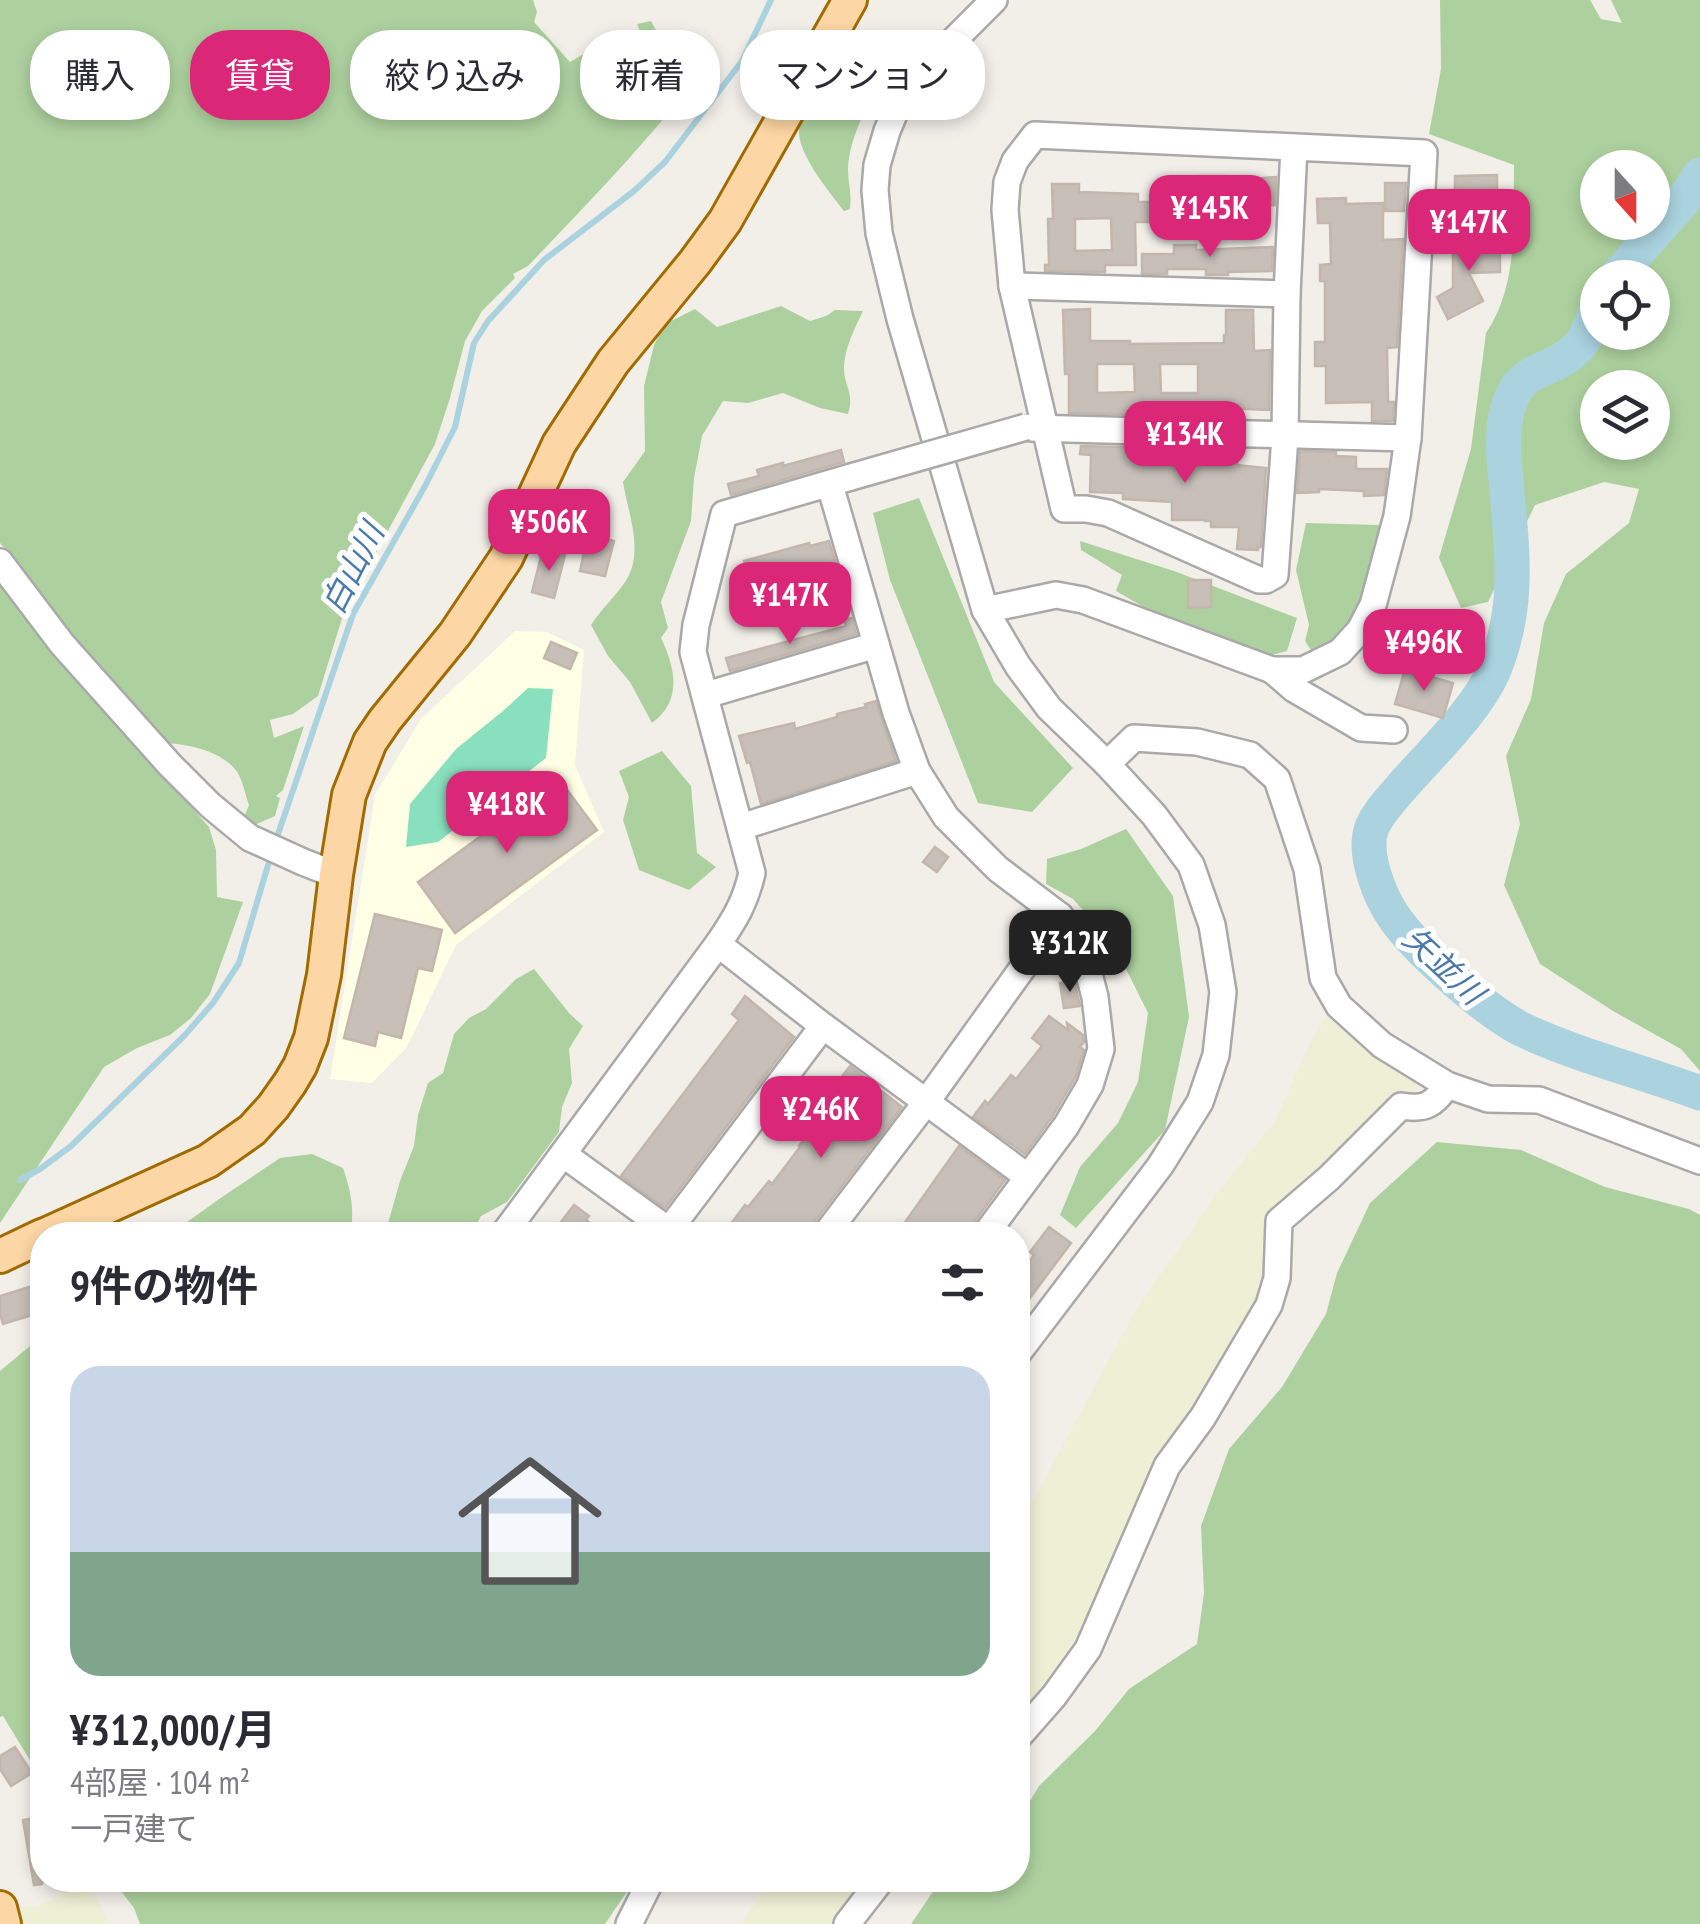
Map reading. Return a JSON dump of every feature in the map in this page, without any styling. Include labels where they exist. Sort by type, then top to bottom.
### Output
[{"type":"main road","points":[[75,1222],[208,1161],[252,1130],[300,1066],[311,1038],[324,975],[349,795],[370,742],[455,634],[506,558],[559,444],[613,362],[725,221],[850,0]]},
{"type":"main road","points":[[0,1256],[30,1242]]},
{"type":"main road","points":[[0,1908],[4,1924]]},
{"type":"street","points":[[994,0],[899,102],[877,164],[879,233],[900,319],[985,610],[1048,708],[1154,815],[1192,865],[1212,924],[1223,992],[1216,1056],[1200,1102],[1160,1166],[1030,1336]]},
{"type":"street","points":[[985,610],[1056,595],[1083,600],[1272,670],[1302,670],[1340,652],[1360,630],[1373,604],[1397,516],[1408,438],[1424,154],[1035,135],[1015,160],[1008,182],[1005,210],[1012,286],[1035,428],[1064,509],[1108,513],[1266,580],[1275,575],[1285,436],[1294,148]]},
{"type":"street","points":[[1012,286],[1287,294]]},
{"type":"street","points":[[513,1222],[739,914],[752,873],[693,652],[724,514],[1035,428],[1408,438]]},
{"type":"street","points":[[840,481],[876,645],[916,771],[946,817],[998,868],[1060,916],[1084,952],[1095,997],[1102,1049],[1090,1085],[1066,1126],[995,1222]]},
{"type":"street","points":[[0,562],[62,644],[210,805],[250,838],[336,874]]},
{"type":"street","points":[[706,695],[876,645]]},
{"type":"street","points":[[1272,670],[1294,689],[1361,728],[1394,730]]},
{"type":"street","points":[[1106,764],[1134,738],[1197,742],[1250,756],[1277,779],[1307,870],[1323,978],[1339,1006],[1382,1045],[1448,1084],[1488,1099],[1539,1100],[1700,1162]]},
{"type":"street","points":[[741,827],[916,771]]},
{"type":"street","points":[[836,1222],[1060,916]]},
{"type":"street","points":[[718,944],[1028,1178]]},
{"type":"street","points":[[679,1222],[823,1026]]},
{"type":"street","points":[[1030,1724],[1088,1649],[1167,1466],[1203,1417],[1269,1305],[1278,1278],[1279,1221],[1329,1178],[1400,1106],[1416,1109],[1436,1101],[1448,1084]]},
{"type":"street","points":[[563,1154],[658,1222]]},
{"type":"street","points":[[629,1924],[645,1892]]},
{"type":"street","points":[[847,1924],[872,1892]]},
{"type":"shaded area","points":[[515,631],[547,632],[584,650],[575,765],[604,832],[456,945],[407,1047],[372,1083],[330,1079],[375,795],[421,719]]},
{"type":"shaded area","points":[[1330,1010],[1383,1061],[1417,1083],[1418,1088],[1304,1189],[1242,1333],[1131,1527],[1078,1633],[1030,1700],[1030,1506],[1134,1313],[1217,1193],[1275,1121],[1311,1041]]},
{"type":"shaded area","points":[[60,1892],[92,1892],[111,1924],[24,1924],[21,1909],[60,1898]]},
{"type":"shaded area","points":[[763,1892],[859,1892],[834,1924],[740,1924]]},
{"type":"green space","points":[[0,0],[533,0],[537,12],[534,22],[541,30],[350,30],[350,120],[560,120],[560,51],[570,62],[580,56],[580,120],[662,120],[528,266],[513,274],[515,278],[482,311],[465,341],[435,444],[344,612],[318,696],[293,714],[270,720],[274,738],[304,726],[283,790],[276,796],[280,798],[275,816],[252,826],[244,817],[249,805],[234,768],[211,753],[167,743],[74,640],[0,543]]},
{"type":"green space","points":[[1440,0],[1590,0],[1601,19],[1622,23],[1611,0],[1700,0],[1700,1071],[1681,1049],[1540,964],[1504,885],[1520,824],[1506,756],[1531,699],[1544,623],[1566,574],[1629,523],[1639,489],[1604,482],[1535,505],[1488,602],[1461,608],[1439,558],[1471,449],[1486,333],[1497,314],[1509,273],[1514,165],[1429,134],[1441,69]]},
{"type":"green space","points":[[651,21],[656,30],[640,30],[637,24]]},
{"type":"green space","points":[[802,120],[861,120],[848,169],[850,209],[844,211],[823,184],[803,150],[799,130]]},
{"type":"green space","points":[[781,306],[810,321],[835,310],[863,311],[845,359],[848,414],[783,393],[748,403],[723,401],[702,436],[691,521],[661,602],[668,628],[661,638],[673,684],[668,705],[652,723],[591,625],[625,582],[634,559],[623,482],[645,451],[644,386],[654,345],[665,324],[695,309],[717,327]]},
{"type":"green space","points":[[919,498],[994,682],[1073,768],[1032,812],[978,803],[890,580],[873,513]]},
{"type":"green space","points":[[1306,523],[1378,525],[1395,532],[1379,611],[1314,655],[1305,641],[1309,625],[1296,570]]},
{"type":"green space","points":[[1080,541],[1174,571],[1297,618],[1287,651],[1264,657],[1161,617],[1116,591],[1122,575],[1081,550]]},
{"type":"green space","points":[[0,584],[52,650],[209,827],[216,850],[217,897],[243,902],[210,994],[191,1018],[170,1035],[104,1067],[0,1223]]},
{"type":"green space","points":[[528,688],[553,689],[546,758],[438,842],[406,847],[410,804],[456,749]]},
{"type":"green space","points":[[662,751],[691,786],[697,853],[716,867],[689,890],[639,870],[623,820],[629,797],[619,771]]},
{"type":"green space","points":[[1126,829],[1173,896],[1189,1017],[1165,1130],[1076,1228],[1060,1215],[1080,1167],[1118,1123],[1138,1082],[1148,1013],[1114,945],[1073,899],[1046,884],[1047,859]]},
{"type":"green space","points":[[534,969],[583,1026],[569,1049],[572,1083],[562,1107],[559,1132],[507,1202],[481,1216],[478,1222],[388,1222],[414,1146],[428,1083],[443,1073],[454,1034],[516,979]]},
{"type":"green space","points":[[1437,1142],[1521,1150],[1605,1187],[1700,1215],[1700,1924],[911,1924],[933,1892],[1030,1892],[1030,1801],[1039,1786],[1095,1731],[1129,1689],[1197,1644],[1204,1593],[1201,1526],[1229,1449],[1282,1387],[1326,1314],[1337,1273],[1370,1203]]},
{"type":"green space","points":[[312,1154],[343,1168],[352,1222],[187,1222],[222,1197],[280,1158]]},
{"type":"green space","points":[[30,1346],[30,1760],[3,1716],[0,1717],[0,1371]]},
{"type":"green space","points":[[122,1892],[627,1892],[605,1924],[140,1924]]},
{"type":"building","points":[[1497,175],[1497,200],[1490,200],[1491,210],[1460,210],[1460,200],[1455,200],[1455,176]]},
{"type":"building","points":[[1200,176],[1224,176],[1224,181],[1276,177],[1275,205],[1200,207]]},
{"type":"building","points":[[1385,183],[1406,183],[1404,211],[1385,211]]},
{"type":"building","points":[[1052,184],[1079,184],[1079,192],[1138,194],[1138,202],[1167,202],[1167,222],[1135,222],[1136,265],[1105,265],[1105,272],[1045,271],[1045,265],[1049,265],[1048,219],[1053,219]],"holes":[[[1111,218],[1112,250],[1075,251],[1075,219]]]},
{"type":"building","points":[[1197,193],[1197,215],[1169,216],[1169,194]]},
{"type":"building","points":[[1346,198],[1346,204],[1383,203],[1383,240],[1403,239],[1397,347],[1387,348],[1388,402],[1394,402],[1393,421],[1372,421],[1372,402],[1326,403],[1326,366],[1315,366],[1315,342],[1325,342],[1325,281],[1320,281],[1320,265],[1331,264],[1330,223],[1318,223],[1317,199]]},
{"type":"building","points":[[1461,238],[1491,238],[1491,248],[1500,248],[1500,272],[1469,273],[1483,301],[1448,319],[1437,297],[1453,288],[1453,240],[1461,249]]},
{"type":"building","points":[[1174,245],[1196,245],[1196,250],[1273,247],[1272,271],[1206,275],[1206,269],[1167,269],[1167,274],[1142,274],[1142,254],[1174,254]]},
{"type":"building","points":[[1090,309],[1090,341],[1130,344],[1224,343],[1226,310],[1253,310],[1254,351],[1270,350],[1269,410],[1220,408],[1220,417],[1069,413],[1063,310]],"holes":[[[1097,364],[1134,364],[1135,392],[1097,393]],[[1160,364],[1198,364],[1198,393],[1161,393]]]},
{"type":"building","points":[[1081,446],[1166,448],[1166,455],[1203,454],[1203,460],[1237,461],[1237,465],[1266,468],[1261,547],[1237,549],[1239,527],[1211,527],[1211,521],[1205,520],[1172,520],[1172,502],[1123,499],[1123,493],[1090,492],[1091,455],[1080,454]]},
{"type":"building","points":[[841,450],[844,462],[731,495],[728,484],[759,476],[757,470]]},
{"type":"building","points":[[1300,451],[1336,452],[1336,456],[1356,457],[1356,469],[1387,469],[1384,495],[1319,489],[1297,493]]},
{"type":"building","points":[[588,535],[614,541],[605,576],[580,571]]},
{"type":"building","points":[[829,541],[836,564],[824,567],[832,600],[759,620],[744,561]]},
{"type":"building","points":[[543,549],[565,555],[554,598],[532,592]]},
{"type":"building","points":[[1188,580],[1211,580],[1211,607],[1188,608]]},
{"type":"building","points":[[852,618],[856,634],[730,671],[726,658],[846,626],[844,620]]},
{"type":"building","points":[[551,642],[577,653],[570,669],[544,658]]},
{"type":"building","points":[[1405,669],[1453,683],[1443,718],[1395,704]]},
{"type":"building","points":[[876,701],[896,761],[761,804],[739,736],[794,723],[795,729]]},
{"type":"building","points":[[559,779],[597,830],[455,933],[418,882]]},
{"type":"building","points":[[935,847],[948,857],[937,872],[923,862]]},
{"type":"building","points":[[375,914],[442,930],[432,971],[418,968],[401,1038],[378,1032],[375,1046],[344,1038]]},
{"type":"building","points":[[1074,981],[1080,1006],[1064,1008],[1060,983]]},
{"type":"building","points":[[745,996],[794,1037],[665,1208],[621,1176],[739,1020],[732,1014]]},
{"type":"building","points":[[1049,1016],[1083,1035],[1080,1047],[1084,1050],[1075,1078],[1025,1154],[973,1117],[1011,1075],[1016,1079],[1042,1046],[1032,1038]]},
{"type":"building","points":[[850,1066],[902,1107],[814,1222],[732,1222],[769,1181],[772,1184],[800,1147],[841,1092],[834,1087]]},
{"type":"building","points":[[959,1146],[1005,1180],[974,1222],[905,1222]]},
{"type":"building","points":[[574,1205],[589,1216],[589,1222],[561,1222]]},
{"type":"building","points":[[1049,1227],[1071,1243],[1030,1298],[1030,1260],[1034,1255],[1030,1252]]},
{"type":"building","points":[[30,1287],[30,1316],[3,1324],[0,1296]]},
{"type":"building","points":[[15,1747],[30,1774],[11,1786],[0,1769],[0,1756]]},
{"type":"building","points":[[30,1819],[30,1861],[23,1820]]},
{"type":"waterway","name":"白山川","points":[[275,843],[353,614],[455,427],[474,343],[488,321],[544,260],[634,191],[665,162],[742,61],[771,0]]},
{"type":"waterway","name":"矢並川","points":[[1631,260],[1683,201],[1700,175]]},
{"type":"waterway","name":"矢並川","points":[[1580,344],[1518,386],[1506,416],[1504,454],[1512,583],[1507,627],[1493,672],[1463,718],[1381,812],[1372,827],[1369,850],[1379,888],[1396,920],[1437,964],[1490,1009],[1543,1039],[1700,1093]]},
{"type":"waterway","name":"白山川","points":[[20,1180],[71,1146],[213,1003],[239,963],[271,855]]}]
